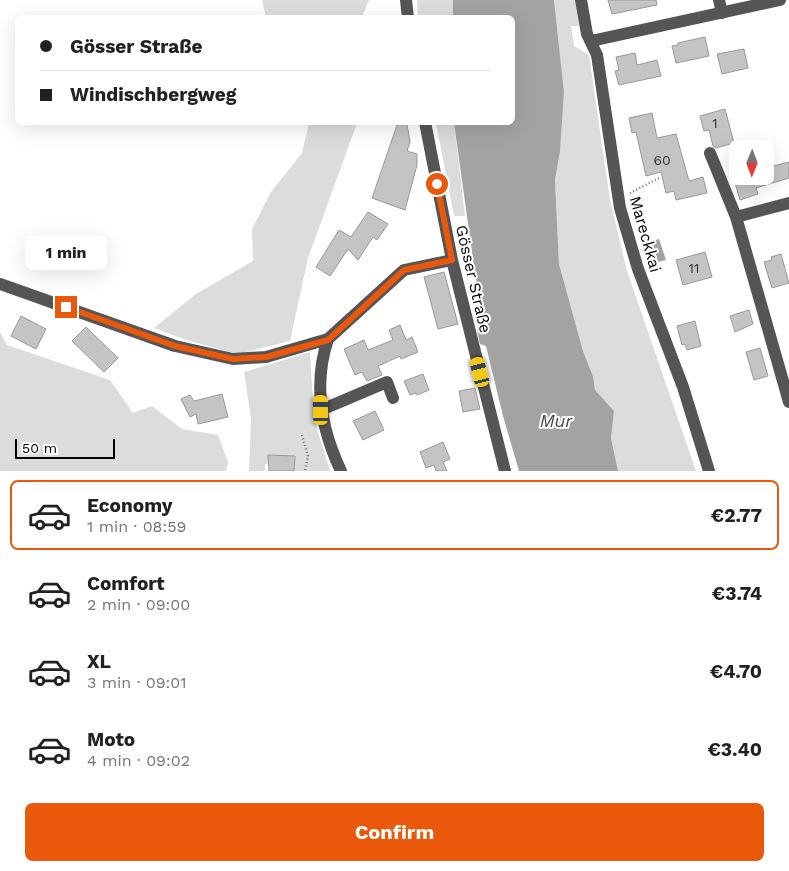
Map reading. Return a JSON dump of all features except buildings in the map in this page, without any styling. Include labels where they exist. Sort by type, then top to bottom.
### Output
[{"type":"street","points":[[406,0],[408,15]]},
{"type":"street","name":"Mareckkai","points":[[581,0],[587,34],[597,55],[620,208],[638,268],[683,386],[709,471]]},
{"type":"street","points":[[591,41],[720,6],[780,0]]},
{"type":"street","name":"Gösser Straße","points":[[426,125],[452,260],[505,471]]},
{"type":"street","points":[[710,152],[736,217],[783,356],[789,402]]},
{"type":"street","points":[[736,217],[789,203]]},
{"type":"street","points":[[0,284],[175,346],[233,359],[266,357],[328,340],[404,270],[452,260]]},
{"type":"street","points":[[328,340],[323,354],[320,380],[321,410],[324,427],[341,471]]},
{"type":"street","points":[[321,410],[387,382],[393,398]]},
{"type":"path","points":[[629,194],[661,177]]},
{"type":"path","points":[[302,435],[308,456],[306,471]]},
{"type":"shaded area","points":[[262,0],[369,0],[363,15],[265,15]]},
{"type":"shaded area","points":[[417,0],[453,0],[453,15],[418,15]]},
{"type":"shaded area","points":[[554,0],[575,0],[579,26],[571,26],[574,46],[589,55],[610,200],[627,271],[696,471],[618,471],[611,438],[614,411],[595,390],[593,376],[583,351],[559,264],[555,180],[560,152],[564,92]]},
{"type":"shaded area","points":[[309,125],[356,125],[308,258],[290,341],[238,354],[186,340],[154,328],[196,294],[253,261],[252,229],[271,192],[302,153]]},
{"type":"shaded area","points":[[436,125],[454,125],[465,216],[454,216]]},
{"type":"shaded area","points":[[0,332],[7,345],[110,380],[133,413],[152,406],[182,429],[218,435],[228,462],[226,471],[0,471]]},
{"type":"shaded area","points":[[310,352],[314,419],[330,471],[294,471],[295,456],[269,455],[269,464],[265,464],[265,471],[249,471],[251,418],[244,372]]},
{"type":"water","name":"Mur","points":[[453,0],[554,0],[564,92],[560,152],[555,180],[559,264],[583,351],[593,376],[595,390],[614,411],[611,438],[618,471],[519,471],[486,346],[480,344],[477,330],[482,324],[454,125],[515,125],[515,15],[453,15]]},
{"type":"water","points":[[659,239],[666,260],[658,262],[652,241]]},
{"type":"route","points":[[66,307],[175,346],[233,359],[266,357],[328,340],[404,270],[452,260],[437,184]]}]
